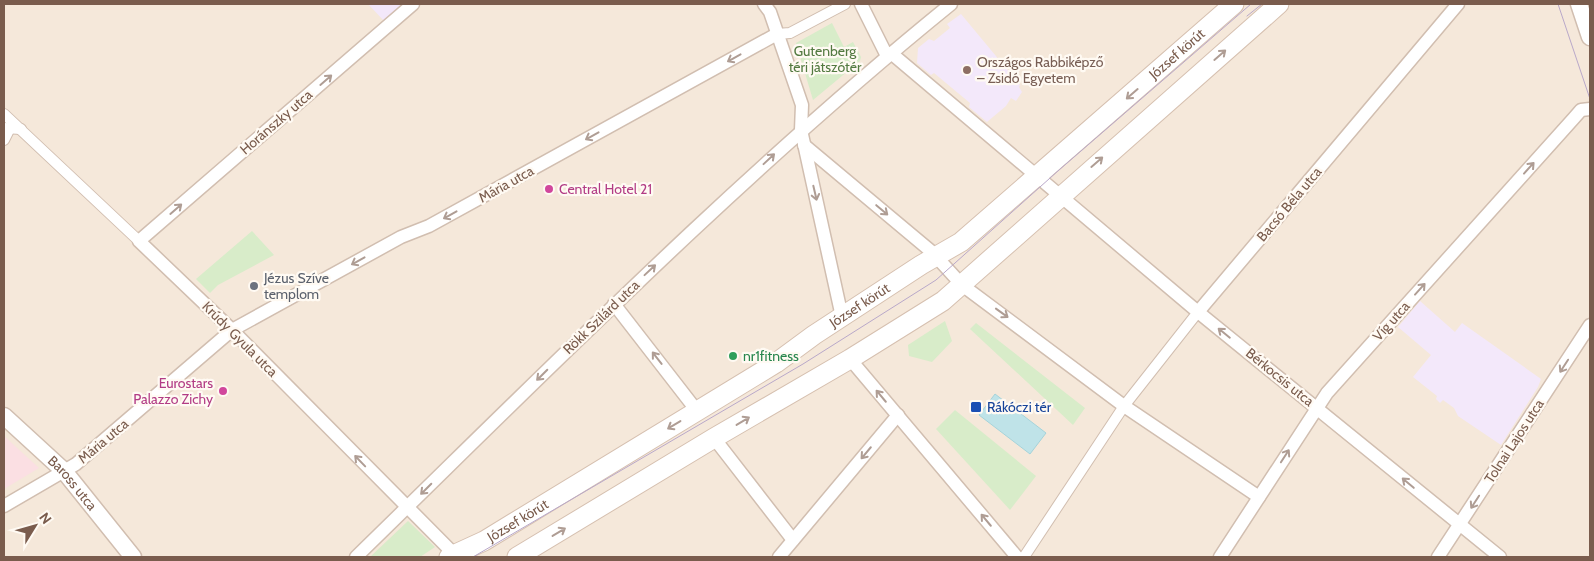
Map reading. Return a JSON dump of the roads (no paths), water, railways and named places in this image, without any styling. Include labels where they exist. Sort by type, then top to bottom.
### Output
[{"type":"main road","name":"József körút","points":[[453,557],[484,541],[776,363],[842,316],[961,242],[1234,4]]},
{"type":"main road","name":"József körút","points":[[518,557],[714,438],[850,359],[942,301],[1279,4]]},
{"type":"street","name":"Horánszky utca","points":[[139,241],[413,4]]},
{"type":"street","points":[[764,4],[770,12],[802,105],[801,130],[842,316]]},
{"type":"street","points":[[777,34],[790,33],[845,4]]},
{"type":"street","points":[[860,4],[889,54]]},
{"type":"street","name":"Rökk Szilárd utca","points":[[406,508],[614,304],[801,130],[889,54],[951,4]]},
{"type":"street","name":"Bacsó Béla utca","points":[[1124,406],[1198,312],[1458,4]]},
{"type":"street","points":[[1579,4],[1590,37]]},
{"type":"street","name":"Mária utca","points":[[4,506],[64,472],[232,330],[401,237],[429,226],[777,34]]},
{"type":"street","name":"Bérkocsis utca","points":[[889,54],[1061,195],[1198,312],[1500,557]]},
{"type":"street","name":"Víg utca","points":[[1220,557],[1317,407],[1370,345],[1574,118],[1582,110],[1590,109]]},
{"type":"street","name":"Krúdy Gyula utca","points":[[4,114],[12,128],[139,241],[232,330],[453,557]]},
{"type":"street","points":[[4,140],[12,128]]},
{"type":"street","points":[[804,145],[937,257],[962,284],[1124,406],[1259,497]]},
{"type":"street","points":[[614,304],[697,411]]},
{"type":"street","name":"Tolnai Lajos utca","points":[[1438,557],[1590,325]]},
{"type":"street","points":[[850,359],[1017,557]]},
{"type":"street","points":[[1024,557],[1124,406]]},
{"type":"street","points":[[779,557],[898,415]]},
{"type":"street","name":"Baross utca","points":[[4,416],[64,472],[133,557]]},
{"type":"street","points":[[714,438],[793,540]]},
{"type":"street","points":[[356,557],[406,508]]},
{"type":"water","points":[[995,394],[1046,433],[1030,454],[979,415]]},
{"type":"tram line","points":[[473,557],[803,364],[936,280],[1059,170],[1251,4]]},
{"type":"tram line","points":[[1247,16],[1262,4]]},
{"type":"tram line","points":[[1558,4],[1590,99]]},
{"type":"place","name":"Országos Rabbiképző – Zsidó Egyetem","points":[[967,70]]},
{"type":"place","name":"Central Hotel 21","points":[[549,189]]},
{"type":"place","name":"Jézus Szíve templom","points":[[254,286]]},
{"type":"place","name":"nr1fitness","points":[[733,356]]},
{"type":"place","name":"Eurostars Palazzo Zichy","points":[[223,391]]},
{"type":"place","name":"Rákóczi tér","points":[[976,407]]},
{"type":"park label","name":"Gutenberg téri játszótér","points":[[825,59]]}]
